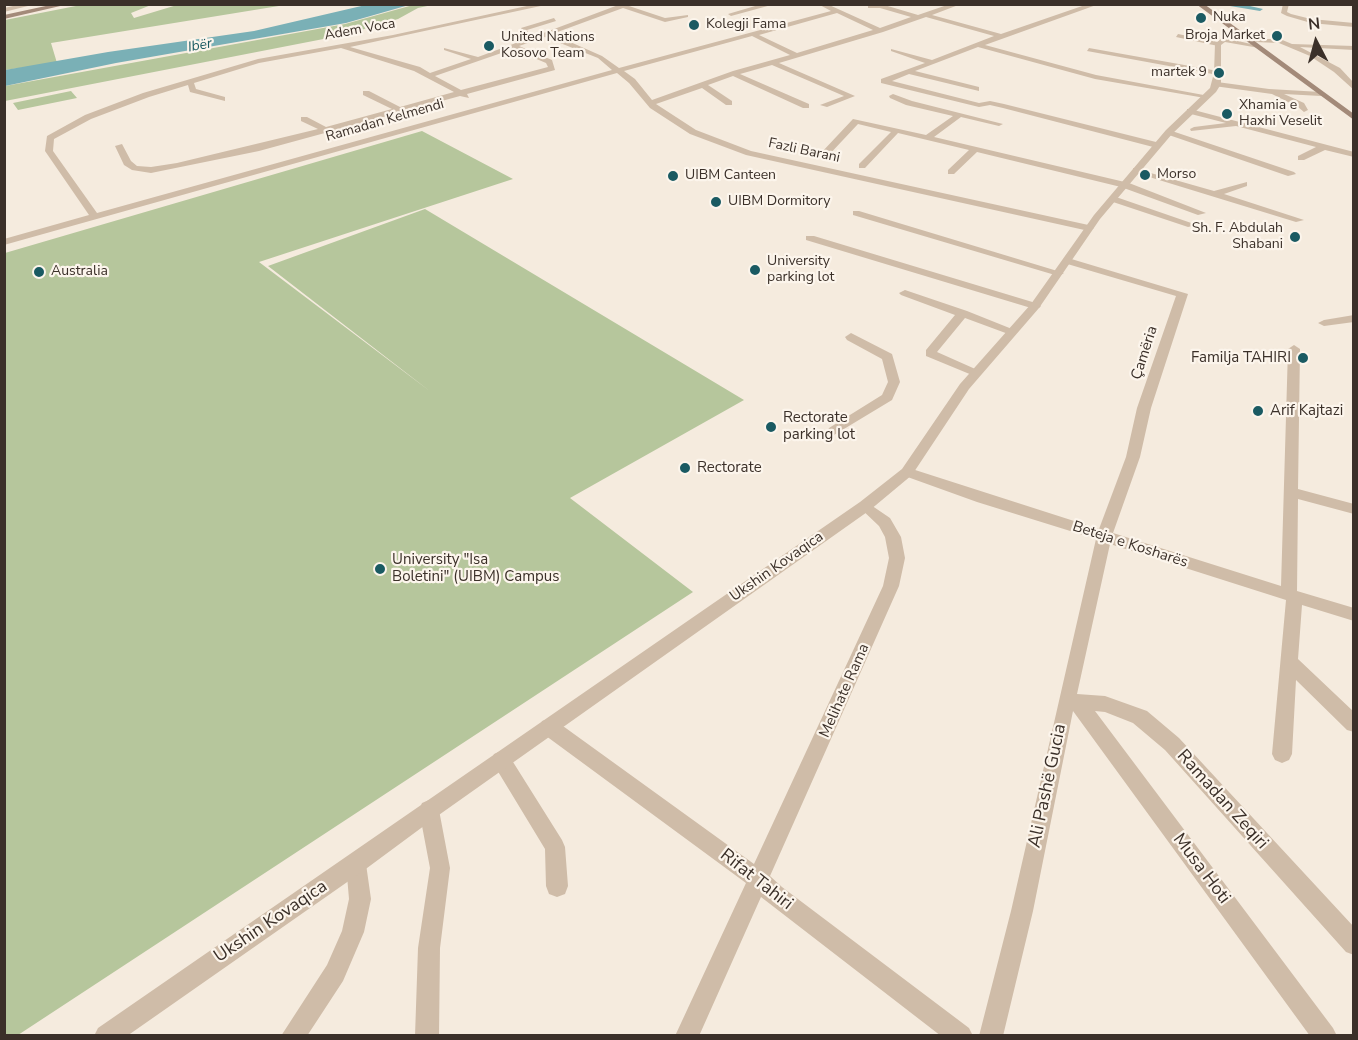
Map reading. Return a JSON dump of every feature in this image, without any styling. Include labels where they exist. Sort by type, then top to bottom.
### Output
[{"type":"main road","points":[[4,14],[16,14],[66,4]]},
{"type":"main road","points":[[1199,4],[1233,30],[1252,40],[1353,109]]},
{"type":"main road","points":[[1209,5],[1353,118]]},
{"type":"street","points":[[4,14],[33,4]]},
{"type":"street","name":"Adem Voca","points":[[95,217],[49,151],[50,138],[88,117],[178,84],[258,61],[548,4]]},
{"type":"street","points":[[731,14],[772,4]]},
{"type":"street","points":[[821,4],[881,30]]},
{"type":"street","points":[[651,103],[771,62],[798,56],[958,4]]},
{"type":"street","points":[[1087,4],[884,81],[979,105],[991,104],[1085,126],[1157,145]]},
{"type":"street","points":[[870,7],[879,6],[1002,35],[1096,4]]},
{"type":"street","points":[[1286,4],[1284,13],[1289,15],[1351,28]]},
{"type":"street","points":[[431,75],[626,5],[665,20],[686,16]]},
{"type":"street","name":"Ramadan Kelmendi","points":[[4,242],[483,107],[836,12]]},
{"type":"street","points":[[827,14],[841,21]]},
{"type":"street","points":[[527,40],[523,29],[562,18]]},
{"type":"street","points":[[758,24],[788,34]]},
{"type":"street","points":[[1218,74],[1221,44],[1233,34],[1233,30]]},
{"type":"street","name":"Fazli Barani","points":[[545,34],[600,57],[619,70],[651,103],[693,132],[749,153],[1089,228]]},
{"type":"street","points":[[752,34],[798,56]]},
{"type":"street","points":[[1178,36],[1221,44],[1252,40],[1280,41],[1332,67],[1353,88]]},
{"type":"street","points":[[1221,44],[1252,40]]},
{"type":"street","points":[[978,45],[1095,77],[1205,96]]},
{"type":"street","points":[[1289,45],[1353,48]]},
{"type":"street","points":[[342,46],[431,75],[483,107]]},
{"type":"street","points":[[119,146],[127,163],[135,168],[151,170],[177,166],[260,148],[552,68],[549,62],[513,46]]},
{"type":"street","points":[[1099,47],[1218,74],[1260,90],[1272,92],[1301,105],[1304,110]]},
{"type":"street","points":[[446,49],[478,59]]},
{"type":"street","points":[[893,50],[932,62]]},
{"type":"street","points":[[966,50],[1041,71]]},
{"type":"street","points":[[1089,50],[1218,74]]},
{"type":"street","points":[[771,62],[851,96],[824,105]]},
{"type":"street","points":[[1332,67],[1353,69]]},
{"type":"street","points":[[909,72],[976,89]]},
{"type":"street","points":[[734,74],[806,106]]},
{"type":"street","name":"Ukshin Kovaqica","points":[[107,1034],[356,864],[429,810],[865,506],[907,472],[976,372],[1035,306],[1089,228],[1168,132],[1205,96],[1218,74]]},
{"type":"street","points":[[1342,76],[1353,77]]},
{"type":"street","points":[[190,81],[193,90],[222,99]]},
{"type":"street","points":[[703,85],[729,103]]},
{"type":"street","points":[[1149,93],[1157,88]]},
{"type":"street","points":[[1260,90],[1261,101]]},
{"type":"street","points":[[1272,92],[1278,90],[1321,94]]},
{"type":"street","points":[[366,93],[399,110]]},
{"type":"street","points":[[893,96],[909,103],[999,124]]},
{"type":"street","points":[[1190,111],[1232,125],[1329,146],[1353,155]]},
{"type":"street","points":[[929,137],[959,115]]},
{"type":"street","points":[[304,119],[325,130]]},
{"type":"street","points":[[824,156],[856,121],[1125,185],[1202,213]]},
{"type":"street","points":[[1194,129],[1232,125],[1246,135]]},
{"type":"street","points":[[862,166],[896,131]]},
{"type":"street","points":[[1168,132],[1290,174]]},
{"type":"street","points":[[1301,158],[1329,146]]},
{"type":"street","points":[[951,172],[975,149]]},
{"type":"street","points":[[1136,170],[1299,220]]},
{"type":"street","points":[[1214,194],[1244,184]]},
{"type":"street","points":[[1113,199],[1192,225]]},
{"type":"street","points":[[856,213],[1063,267]]},
{"type":"street","points":[[810,238],[1035,306]]},
{"type":"street","name":"Çamëria","points":[[1063,267],[1182,294],[1144,408],[1133,458],[1104,536]]},
{"type":"street","points":[[905,293],[1011,331]]},
{"type":"street","points":[[963,313],[930,353],[976,372]]},
{"type":"street","points":[[1324,323],[1353,318]]},
{"type":"street","points":[[834,431],[887,397],[894,382],[888,357],[850,337]]},
{"type":"street","points":[[1282,754],[1290,663],[1294,349]]},
{"type":"street","name":"Beteja e Kosharës","points":[[907,472],[1353,615]]},
{"type":"street","points":[[1291,492],[1353,509]]},
{"type":"street","name":"Melihate Rama","points":[[687,1035],[891,586],[897,558],[893,537],[885,522],[865,506]]},
{"type":"street","name":"Ali Pashë Gucia","points":[[991,1035],[1072,702],[1104,536]]},
{"type":"street","points":[[1290,663],[1353,724]]},
{"type":"street","name":"Ramadan Zeqiri","points":[[1072,702],[1105,704],[1121,709],[1140,717],[1172,744],[1353,944]]},
{"type":"street","name":"Musa Hoti","points":[[1072,702],[1325,1035]]},
{"type":"street","name":"Rifat Tahiri","points":[[549,727],[758,879],[774,895],[961,1035]]},
{"type":"street","points":[[501,760],[555,847],[557,886]]},
{"type":"street","points":[[427,1035],[429,948],[440,868],[429,810]]},
{"type":"street","points":[[293,1035],[335,973],[353,932],[360,899],[356,864]]},
{"type":"green space","points":[[86,4],[151,5],[131,13],[134,18],[177,5],[285,5],[51,43],[57,63],[5,70],[5,20]]},
{"type":"green space","points":[[413,5],[432,5],[418,8],[398,19],[344,35],[5,101],[5,86],[345,24]]},
{"type":"green space","points":[[71,91],[77,98],[18,110],[13,103]]},
{"type":"green space","name":"University \"Isa Boletini\" (UIBM) Campus","points":[[422,131],[513,179],[259,262],[431,392],[268,266],[425,209],[744,400],[570,498],[693,592],[18,1035],[5,1035],[5,253]]},
{"type":"water","name":"Ibër","points":[[370,4],[409,5],[346,23],[116,63],[5,86],[5,70],[108,52],[254,31]]},
{"type":"waterway","points":[[1221,4],[1260,9]]},
{"type":"place","name":"Nuka","points":[[1201,18]]},
{"type":"place","name":"Kolegji Fama","points":[[694,25]]},
{"type":"place","name":"Broja Market","points":[[1277,36]]},
{"type":"place","name":"United Nations Kosovo Team","points":[[489,46]]},
{"type":"place","name":"martek 9","points":[[1219,73]]},
{"type":"place","name":"Xhamia e Haxhi Veselit","points":[[1227,114]]},
{"type":"place","name":"Morso","points":[[1145,175]]},
{"type":"place","name":"UIBM Canteen","points":[[673,176]]},
{"type":"place","name":"UIBM Dormitory","points":[[716,202]]},
{"type":"place","name":"Sh. F. Abdulah Shabani","points":[[1295,237]]},
{"type":"place","name":"University parking lot","points":[[755,270]]},
{"type":"place","name":"Australia","points":[[39,272]]},
{"type":"place","name":"Familja TAHIRI","points":[[1303,358]]},
{"type":"place","name":"Arif Kajtazi","points":[[1258,411]]},
{"type":"place","name":"Rectorate parking lot","points":[[771,427]]},
{"type":"place","name":"Rectorate","points":[[685,468]]},
{"type":"place","name":"University \"Isa Boletini\" (UIBM) Campus","points":[[380,569]]}]
